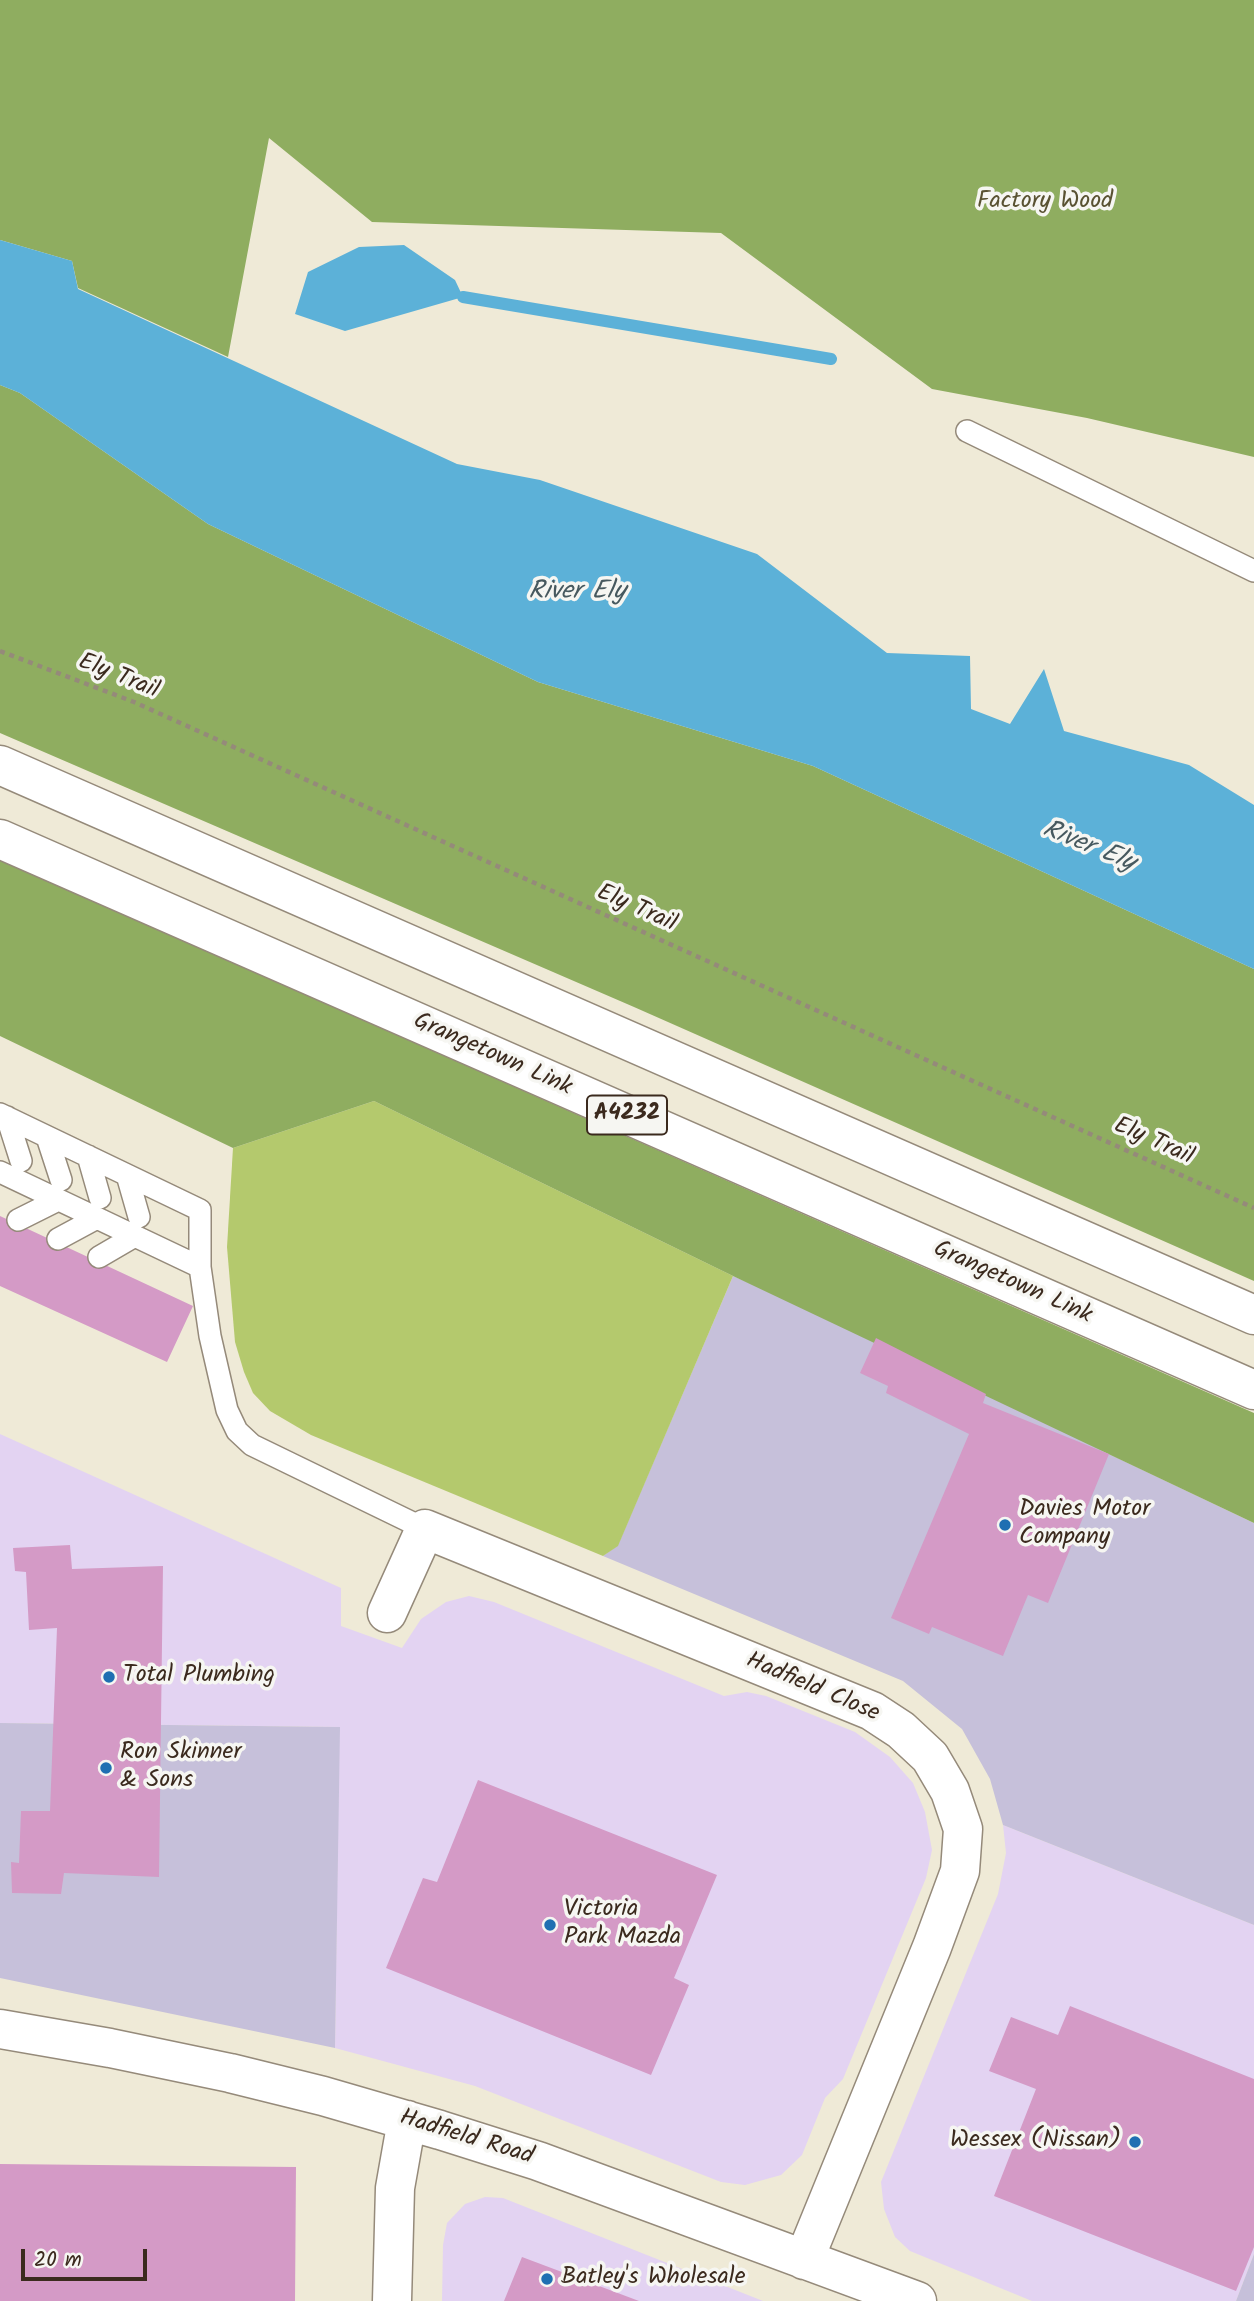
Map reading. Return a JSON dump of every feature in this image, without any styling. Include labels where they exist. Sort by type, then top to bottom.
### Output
[{"type":"main road","name":"A4232","points":[[0,765],[1254,1315]]},
{"type":"main road","name":"Grangetown Link","points":[[0,839],[1254,1391]]},
{"type":"main road","points":[[387,1613],[425,1529]]},
{"type":"main road","name":"Hadfield Close","points":[[425,1529],[872,1711],[901,1730],[930,1757],[950,1791],[963,1829],[960,1871],[933,1947],[804,2260]]},
{"type":"main road","name":"Hadfield Road","points":[[0,2029],[230,2073],[407,2120],[538,2161],[917,2301]]},
{"type":"main road","points":[[393,2301],[395,2188],[407,2120]]},
{"type":"lane","points":[[967,431],[1254,571]]},
{"type":"lane","points":[[4,1116],[200,1210],[200,1267],[210,1336],[227,1410],[237,1431],[252,1445],[425,1529]]},
{"type":"lane","points":[[4,1116],[10,1176],[59,1190],[98,1208],[137,1227],[200,1267]]},
{"type":"lane","points":[[47,1137],[59,1190]]},
{"type":"lane","points":[[88,1156],[98,1208]]},
{"type":"lane","points":[[127,1175],[137,1227]]},
{"type":"lane","points":[[19,1220],[59,1190]]},
{"type":"lane","points":[[58,1239],[98,1208]]},
{"type":"lane","points":[[99,1257],[137,1227]]},
{"type":"path","name":"Ely Trail","points":[[0,651],[134,702],[1254,1208]]},
{"type":"shaded area","points":[[733,1276],[876,1338],[1254,1523],[1254,1925],[1003,1825],[990,1779],[962,1729],[903,1681],[603,1556],[618,1545]]},
{"type":"shaded area","points":[[0,1434],[341,1588],[341,1626],[402,1648],[421,1619],[446,1602],[469,1596],[494,1602],[724,1696],[747,1692],[766,1696],[855,1732],[890,1757],[913,1783],[925,1812],[932,1850],[926,1878],[843,2079],[825,2098],[802,2155],[781,2175],[745,2185],[721,2182],[475,2086],[335,2048],[339,1727],[0,1723]]},
{"type":"shaded area","points":[[0,1723],[340,1727],[335,2048],[0,1978]]},
{"type":"shaded area","points":[[1003,1825],[1254,1925],[1254,2254],[1236,2301],[1032,2301],[910,2251],[895,2237],[884,2209],[881,2182],[998,1894],[1006,1853]]},
{"type":"shaded area","points":[[485,2197],[503,2198],[763,2301],[442,2301],[443,2245],[447,2223],[465,2204]]},
{"type":"shaded area","points":[[1254,2254],[1254,2301],[1236,2301]]},
{"type":"green space","name":"Factory Wood","points":[[0,0],[1254,0],[1254,457],[1087,418],[932,389],[721,233],[372,222],[269,138],[228,357],[78,288],[72,261],[0,240]]},
{"type":"green space","points":[[0,385],[20,393],[208,524],[538,682],[813,766],[1254,969],[1254,1281],[634,1007],[0,733]]},
{"type":"green space","points":[[0,860],[1254,1413],[1254,1523],[733,1276],[374,1101],[233,1148],[0,1036]]},
{"type":"green space","points":[[374,1101],[733,1276],[618,1546],[603,1556],[311,1435],[270,1411],[253,1393],[235,1342],[227,1247],[233,1148]]},
{"type":"water","name":"River Ely","points":[[0,240],[72,261],[78,289],[457,464],[540,480],[757,554],[887,653],[970,656],[971,709],[1010,724],[1044,669],[1064,731],[1189,765],[1254,805],[1254,969],[813,766],[538,682],[208,524],[20,393],[0,385]]},
{"type":"water","points":[[404,245],[455,280],[463,297],[345,331],[295,314],[308,272],[359,247]]},
{"type":"building","points":[[0,1216],[193,1306],[167,1362],[0,1286]]},
{"type":"building","name":"Davies Motor Company","points":[[876,1338],[986,1394],[983,1403],[1109,1454],[1048,1603],[1028,1595],[1003,1656],[932,1627],[929,1634],[891,1618],[969,1434],[886,1393],[888,1386],[860,1373]]},
{"type":"building","points":[[70,1545],[72,1569],[163,1566],[159,1877],[64,1873],[61,1894],[12,1893],[11,1862],[19,1863],[21,1811],[50,1811],[57,1628],[29,1630],[26,1572],[15,1571],[13,1548]]},
{"type":"building","name":"Victoria Park Mazda","points":[[478,1780],[717,1875],[674,1978],[689,1985],[651,2075],[386,1968],[423,1878],[437,1882]]},
{"type":"building","name":"Wessex (Nissan)","points":[[1070,2006],[1254,2079],[1254,2247],[1236,2291],[994,2196],[1036,2089],[989,2071],[1011,2017],[1058,2035]]},
{"type":"building","points":[[0,2164],[296,2167],[295,2301],[0,2301]]},
{"type":"building","name":"Batley's Wholesale","points":[[522,2257],[639,2301],[504,2301]]},
{"type":"waterway","points":[[463,297],[831,359]]},
{"type":"place","name":"Davies Motor Company","points":[[1005,1525]]},
{"type":"place","name":"Total Plumbing","points":[[109,1677]]},
{"type":"place","name":"Ron Skinner & Sons","points":[[106,1768]]},
{"type":"place","name":"Victoria Park Mazda","points":[[550,1925]]},
{"type":"place","name":"Wessex (Nissan)","points":[[1135,2142]]},
{"type":"place","name":"Batley's Wholesale","points":[[547,2279]]}]
